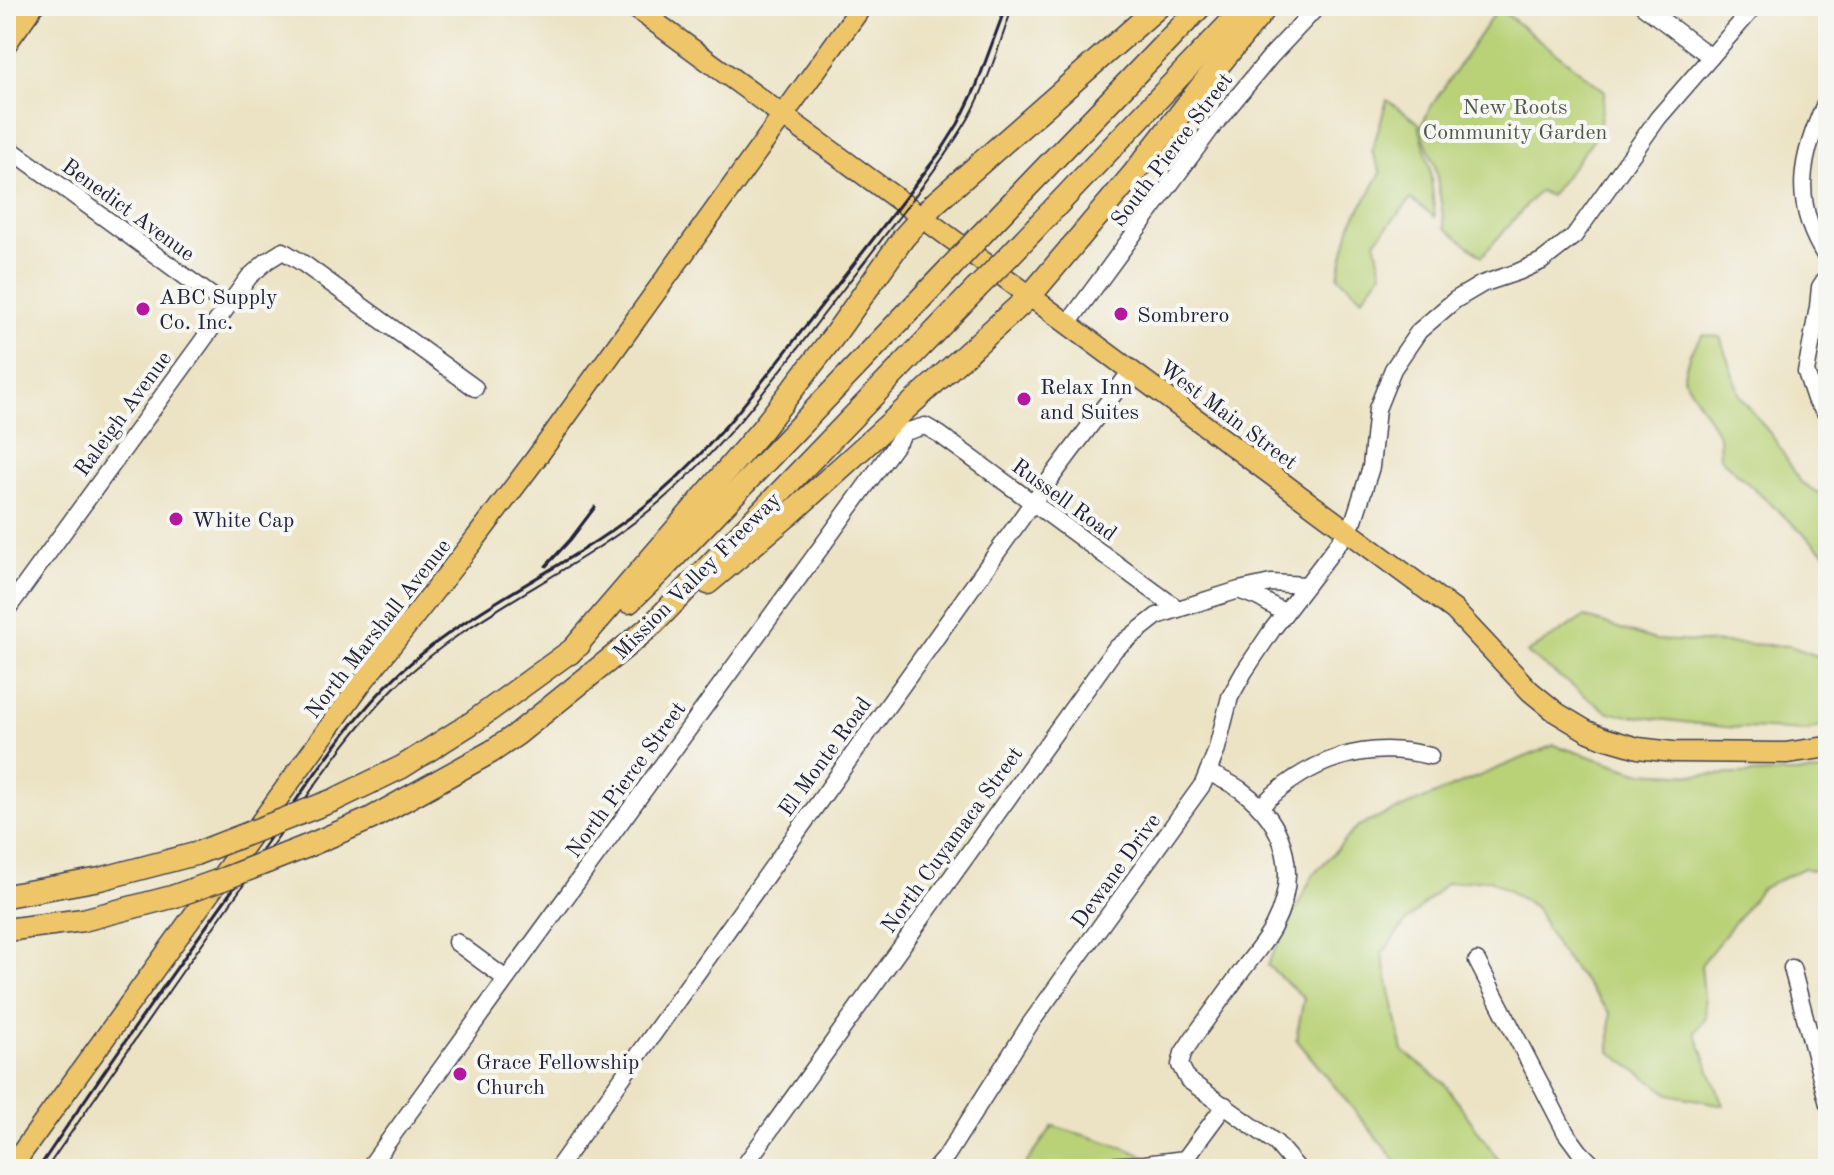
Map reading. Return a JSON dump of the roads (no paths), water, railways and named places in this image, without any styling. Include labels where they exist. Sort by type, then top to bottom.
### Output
[{"type":"highway","points":[[570,653],[762,429],[922,217],[1159,6]]},
{"type":"highway","name":"Mission Valley Freeway","points":[[7,896],[100,879],[195,854],[334,800],[402,767],[473,722],[570,653],[663,569],[1201,6]]},
{"type":"highway","name":"Mission Valley Freeway","points":[[10,930],[83,920],[172,897],[226,878],[370,819],[516,735],[653,624],[1246,6]]},
{"type":"highway","points":[[653,624],[733,563],[1030,296],[1134,173],[1267,6]]},
{"type":"main road","points":[[6,44],[33,6]]},
{"type":"main road","name":"North Marshall Avenue","points":[[19,1166],[360,685],[534,461],[862,6]]},
{"type":"main road","name":"West Main Street","points":[[641,8],[782,116],[1454,610],[1530,691],[1557,713],[1587,731],[1621,744],[1664,752],[1786,753],[1828,747]]},
{"type":"street","name":"South Pierce Street","points":[[1067,325],[1210,130],[1271,56],[1318,6]]},
{"type":"street","points":[[1643,6],[1711,57]]},
{"type":"street","points":[[1306,585],[1354,520],[1371,467],[1377,409],[1393,369],[1419,331],[1455,300],[1482,284],[1542,261],[1574,236],[1658,118],[1755,6]]},
{"type":"street","points":[[1828,98],[1811,135],[1803,175],[1808,217],[1828,260]]},
{"type":"street","name":"Benedict Avenue","points":[[6,146],[227,307]]},
{"type":"street","name":"Raleigh Avenue","points":[[6,611],[249,277],[283,251],[475,388]]},
{"type":"street","points":[[1828,275],[1820,287],[1806,372],[1815,399],[1828,416]]},
{"type":"street","name":"El Monte Road","points":[[557,1169],[1033,502],[1131,371]]},
{"type":"street","name":"Russell Road","points":[[925,426],[1178,609]]},
{"type":"street","name":"North Pierce Street","points":[[368,1169],[905,432],[925,426]]},
{"type":"street","name":"North Cuyamaca Street","points":[[742,1169],[1115,649],[1157,616],[1271,583],[1306,585]]},
{"type":"street","name":"Dewane Drive","points":[[935,1169],[1030,1024],[1203,784],[1216,752],[1230,697],[1244,672],[1306,585]]},
{"type":"street","points":[[1239,590],[1285,613]]},
{"type":"street","points":[[1260,807],[1280,787],[1317,764],[1340,756],[1384,749],[1407,750],[1430,756]]},
{"type":"street","points":[[1208,772],[1239,789],[1271,819],[1281,839],[1288,875],[1284,901],[1273,928],[1193,1038],[1183,1053],[1180,1065],[1188,1080],[1276,1143],[1298,1169]]},
{"type":"street","points":[[456,942],[506,979]]},
{"type":"street","points":[[1477,961],[1566,1133],[1597,1169]]},
{"type":"street","points":[[1792,968],[1828,1104]]},
{"type":"street","points":[[1076,1169],[1185,1159],[1225,1105]]},
{"type":"tram line","points":[[46,1169],[332,762],[377,706],[451,640],[640,518],[698,467],[749,410],[915,196],[958,135],[983,88],[1013,6]]},
{"type":"railway","points":[[38,1169],[320,767],[385,687],[448,634],[623,523],[656,497],[713,441],[941,151],[976,87],[1006,6]]},
{"type":"railway","points":[[546,566],[595,507]]},
{"type":"place","name":"ABC Supply Co. Inc.","points":[[143,309]]},
{"type":"place","name":"Sombrero","points":[[1121,314]]},
{"type":"place","name":"Relax Inn and Suites","points":[[1024,399]]},
{"type":"place","name":"White Cap","points":[[176,519]]},
{"type":"place","name":"Grace Fellowship Church","points":[[460,1074]]},
{"type":"park label","name":"New Roots Community Garden","points":[[1515,118]]}]
